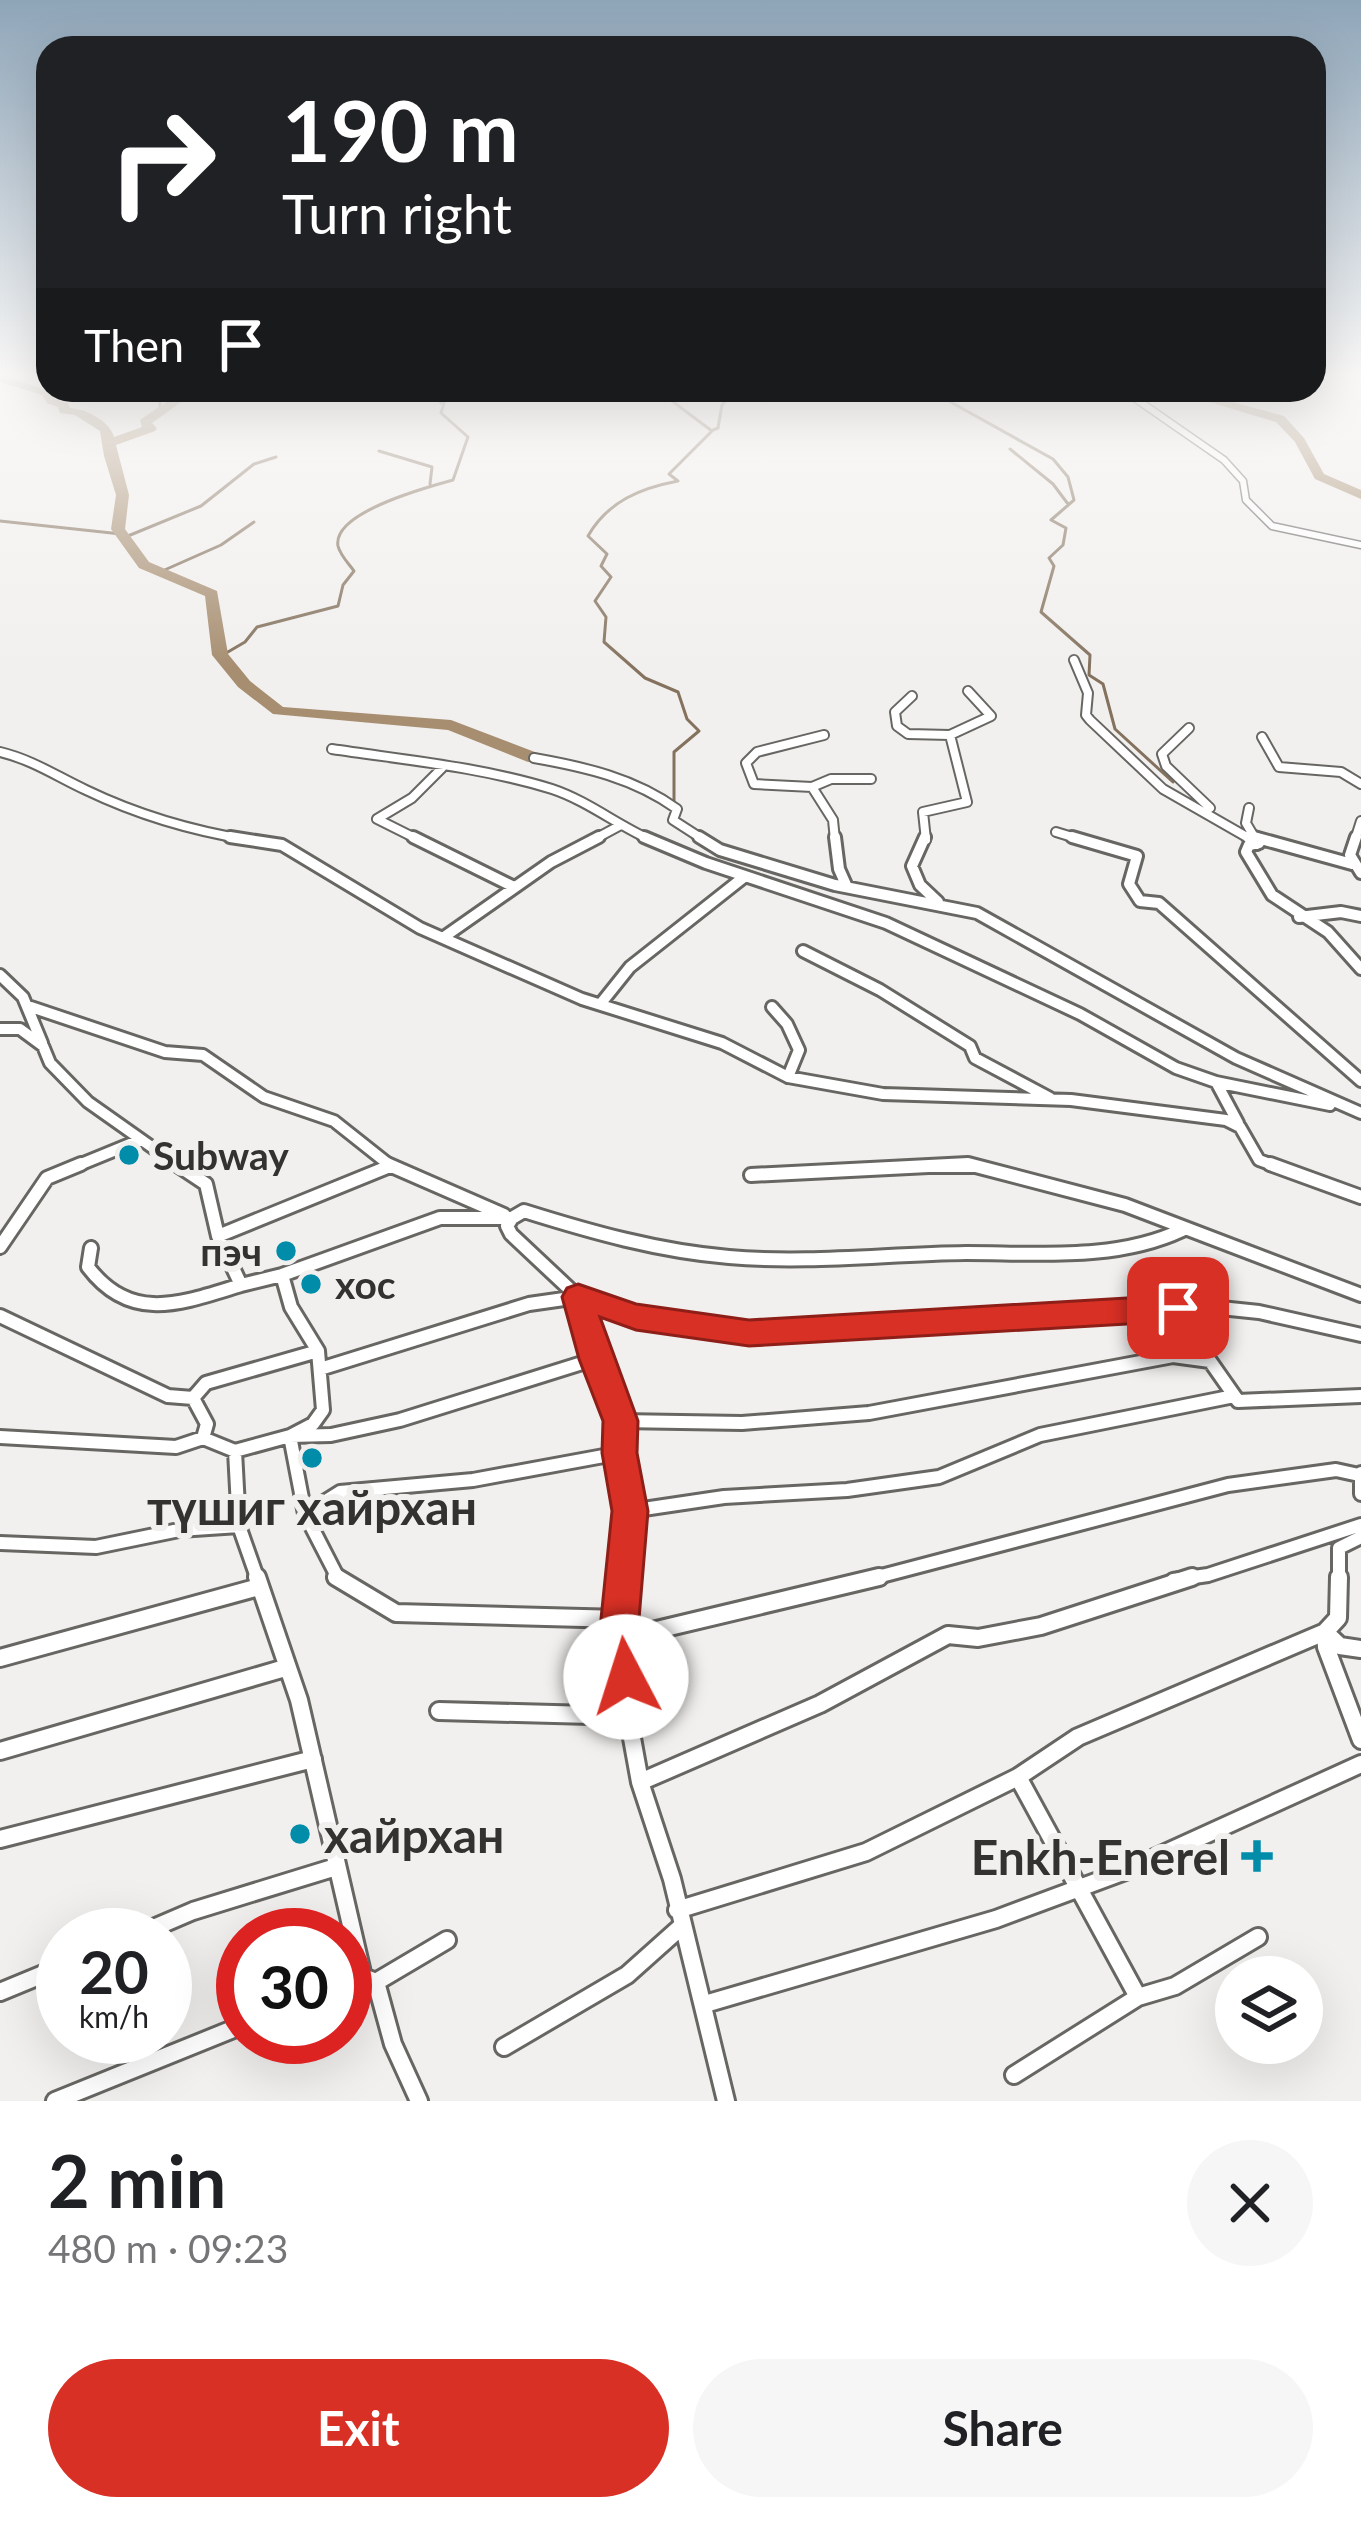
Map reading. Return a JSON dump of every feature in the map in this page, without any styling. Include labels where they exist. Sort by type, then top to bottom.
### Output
[{"type":"street","points":[[1237,472],[1246,500],[1273,526],[1361,545]]},
{"type":"street","points":[[1074,660],[1088,687],[1086,715],[1090,720],[1163,789],[1260,843]]},
{"type":"street","points":[[912,696],[895,712],[897,726],[908,734],[950,735],[991,716],[968,691]]},
{"type":"street","points":[[1189,728],[1162,754],[1166,766],[1205,806],[1246,823],[1260,843]]},
{"type":"street","points":[[824,735],[757,752],[746,763],[754,784],[812,787],[831,779],[872,779]]},
{"type":"street","points":[[940,904],[920,885],[912,866],[926,842],[923,812],[967,802],[950,735]]},
{"type":"street","points":[[1262,736],[1279,767],[1341,772],[1361,784]]},
{"type":"street","points":[[332,748],[551,789],[587,803],[619,826],[744,877],[886,923],[1080,1014],[1176,1068],[1216,1082],[1344,1107]]},
{"type":"street","points":[[0,752],[32,760],[87,791],[189,830],[282,844],[385,910],[582,999],[722,1043],[788,1077],[883,1094],[1052,1100],[1226,1120],[1240,1126]]},
{"type":"street","points":[[534,758],[589,768],[658,794],[677,808],[673,820],[720,850],[847,887],[977,913],[1077,974],[1236,1058],[1361,1113]]},
{"type":"street","points":[[442,768],[412,798],[377,819],[514,887]]},
{"type":"street","points":[[812,787],[833,820],[839,868],[847,887]]},
{"type":"street","points":[[1246,823],[1249,808]]},
{"type":"street","points":[[1357,869],[1350,855],[1361,821]]},
{"type":"street","points":[[444,937],[514,887],[619,826]]},
{"type":"street","points":[[1056,832],[1137,856],[1129,884],[1140,902],[1159,903],[1361,1081]]},
{"type":"street","points":[[1357,869],[1332,855],[1260,843],[1249,845],[1246,851],[1262,889],[1327,932],[1361,969]]},
{"type":"street","points":[[602,1002],[630,967],[744,877]]},
{"type":"street","points":[[1299,917],[1341,912],[1361,916]]},
{"type":"street","points":[[802,951],[880,990],[970,1046],[975,1058],[1052,1100]]},
{"type":"street","points":[[0,975],[20,987],[32,1007],[43,1054],[77,1092],[206,1184],[218,1236],[241,1286]]},
{"type":"street","points":[[32,1007],[165,1052],[202,1055],[264,1097],[334,1121],[390,1166],[512,1219]]},
{"type":"street","points":[[772,1007],[788,1024],[799,1050],[788,1077]]},
{"type":"street","points":[[0,1029],[20,1029],[43,1046]]},
{"type":"street","points":[[1216,1082],[1259,1160],[1361,1197]]},
{"type":"street","points":[[0,1246],[47,1178],[140,1140]]},
{"type":"street","points":[[751,1175],[968,1164],[1085,1192],[1361,1295]]},
{"type":"street","points":[[218,1236],[390,1166]]},
{"type":"street","points":[[1182,1230],[1150,1244],[1095,1252],[806,1260],[728,1258],[621,1241],[524,1211],[507,1226],[578,1297],[636,1317],[749,1333],[1210,1307],[1259,1312],[1361,1335]]},
{"type":"street","points":[[91,1247],[88,1267],[122,1303],[140,1306],[191,1300],[282,1274],[440,1218],[512,1219]]},
{"type":"street","points":[[0,1421],[6,1438],[176,1447],[203,1438],[235,1451],[290,1436],[313,1424],[323,1410],[318,1352],[291,1307],[282,1274]]},
{"type":"street","points":[[578,1297],[595,1359],[620,1421],[630,1511],[620,1619],[628,1716],[640,1782],[672,1879],[726,2101]]},
{"type":"street","points":[[320,1369],[530,1304],[578,1297]]},
{"type":"street","points":[[0,1316],[168,1396],[193,1398]]},
{"type":"street","points":[[193,1398],[206,1382],[318,1352]]},
{"type":"street","points":[[620,1421],[704,1425],[818,1417],[943,1401],[1173,1356],[1210,1360],[1234,1396],[1244,1402],[1361,1396]]},
{"type":"street","points":[[290,1436],[331,1435],[400,1420],[595,1359]]},
{"type":"street","points":[[630,1511],[724,1497],[847,1490],[939,1477],[1040,1435],[1234,1396]]},
{"type":"street","points":[[193,1398],[207,1424],[203,1438]]},
{"type":"street","points":[[290,1436],[305,1514],[338,1580],[396,1613],[620,1619]]},
{"type":"street","points":[[235,1451],[239,1526],[299,1700],[348,1908]]},
{"type":"street","points":[[305,1514],[340,1492],[473,1480],[620,1453]]},
{"type":"street","points":[[623,1638],[935,1564],[1228,1486],[1336,1470],[1360,1474],[1361,1494]]},
{"type":"street","points":[[640,1782],[820,1704],[948,1635],[978,1638],[1041,1626],[1174,1580],[1208,1575],[1361,1525]]},
{"type":"street","points":[[0,1544],[96,1547],[179,1530],[239,1526]]},
{"type":"street","points":[[504,2047],[627,1975],[680,1917],[866,1852],[1018,1777],[1078,1737],[1325,1632],[1338,1618],[1339,1548],[1361,1537]]},
{"type":"street","points":[[0,1658],[259,1587]]},
{"type":"street","points":[[1325,1632],[1340,1646],[1361,1649]]},
{"type":"street","points":[[1325,1632],[1326,1647],[1361,1740]]},
{"type":"street","points":[[0,1751],[285,1668]]},
{"type":"street","points":[[439,1712],[628,1716]]},
{"type":"street","points":[[0,1839],[313,1759]]},
{"type":"street","points":[[705,2004],[996,1919],[1079,1889],[1350,1772],[1361,1763]]},
{"type":"street","points":[[1018,1777],[1138,1997]]},
{"type":"street","points":[[192,1912],[336,1867]]},
{"type":"street","points":[[1014,2075],[1138,1997],[1175,1986],[1258,1937]]},
{"type":"street","points":[[372,1978],[447,1940]]},
{"type":"street","points":[[0,1992],[36,1977]]},
{"type":"street","points":[[372,1985],[419,2101]]},
{"type":"street","points":[[55,2101],[216,2036]]},
{"type":"waterway","points":[[116,472],[123,495],[118,529],[144,565],[212,594],[220,655],[244,684],[279,711],[451,725],[534,758]]},
{"type":"waterway","points":[[123,538],[201,506],[244,472]]},
{"type":"waterway","points":[[430,484],[431,472]]},
{"type":"waterway","points":[[221,656],[245,642],[257,627],[338,606],[343,585],[354,571],[338,546],[350,522],[384,503],[453,480],[456,472]]},
{"type":"waterway","points":[[671,472],[678,481],[627,498],[605,514],[588,536],[607,554],[601,566],[611,577],[595,601],[606,617],[604,642],[645,678],[678,692],[687,719],[699,731],[674,752],[674,803]]},
{"type":"waterway","points":[[1038,472],[1068,504]]},
{"type":"waterway","points":[[1064,472],[1074,500],[1051,520],[1066,528],[1063,545],[1049,558],[1054,566],[1041,612],[1090,655],[1089,675],[1103,684],[1115,729],[1173,782]]},
{"type":"waterway","points":[[1317,472],[1361,495]]},
{"type":"waterway","points":[[0,521],[121,534]]},
{"type":"waterway","points":[[160,572],[221,545],[254,522]]},
{"type":"place","name":"Subway","points":[[129,1155]]},
{"type":"place","name":"пэч","points":[[286,1251]]},
{"type":"place","name":"хос","points":[[311,1284]]},
{"type":"place","name":"түшиг хайрхан","points":[[312,1458]]},
{"type":"place","name":"хайрхан","points":[[300,1834]]},
{"type":"place","name":"Enkh-Enerel","points":[[1257,1856]]},
{"type":"route","points":[[626,1677],[620,1619],[631,1529],[620,1421],[595,1359],[578,1297],[636,1317],[749,1333],[1178,1308]]}]
